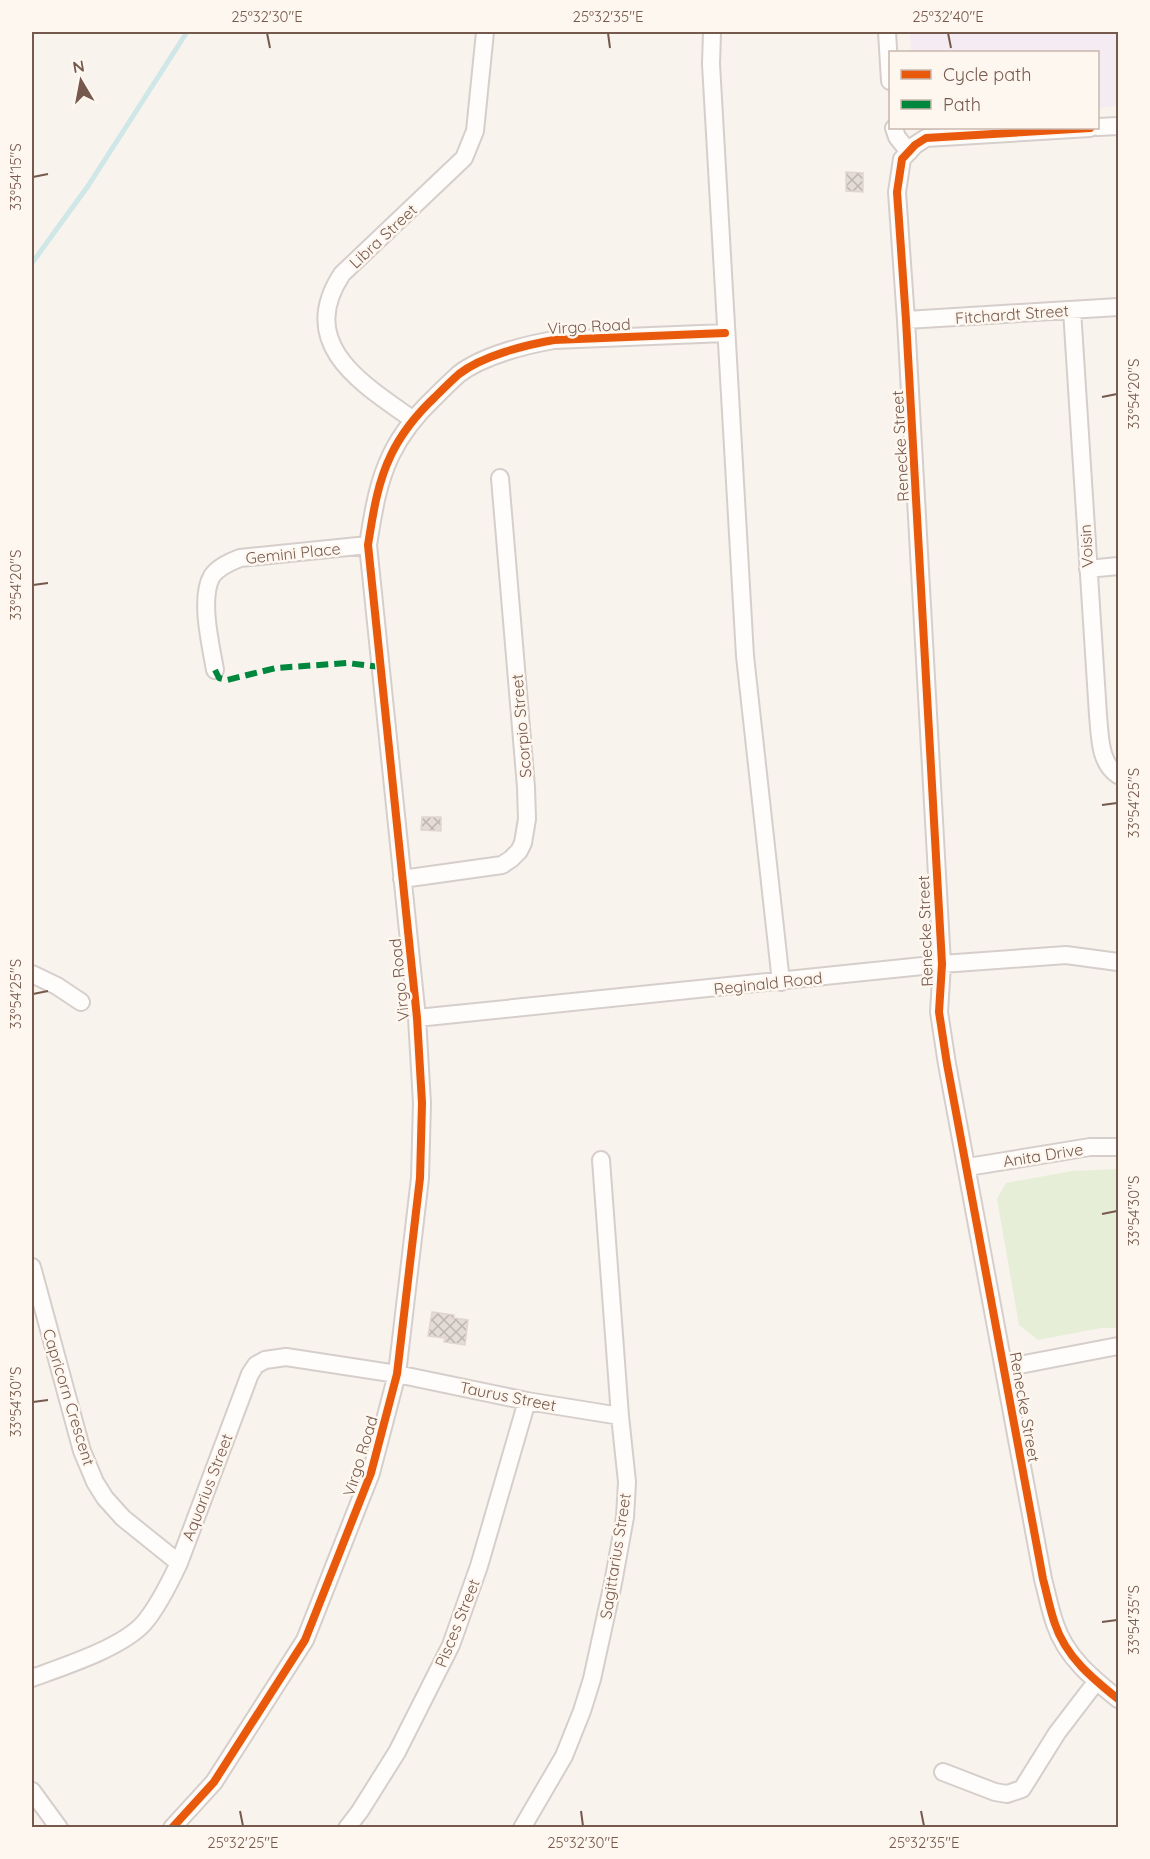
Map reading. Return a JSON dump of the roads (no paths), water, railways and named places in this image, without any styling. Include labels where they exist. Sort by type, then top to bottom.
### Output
[{"type":"street","name":"Libra Street","points":[[412,419],[363,384],[345,365],[328,339],[328,303],[333,287],[342,274],[464,158],[475,131],[485,32]]},
{"type":"street","points":[[712,32],[711,64],[725,333],[745,656],[781,982]]},
{"type":"street","points":[[887,32],[889,56]]},
{"type":"street","points":[[1099,127],[1119,126]]},
{"type":"street","points":[[894,129],[897,137],[909,152],[926,138],[1074,129]]},
{"type":"street","name":"Renecke Street","points":[[909,152],[902,159],[897,192],[942,964],[939,1012],[1043,1579],[1056,1625],[1073,1658],[1096,1682],[1119,1699]]},
{"type":"street","name":"Fitchardt Street","points":[[906,320],[1119,307]]},
{"type":"street","name":"Voisin","points":[[1072,310],[1088,569],[1102,745],[1104,760],[1119,776]]},
{"type":"street","name":"Virgo Road","points":[[172,1827],[214,1782],[305,1640],[371,1473],[397,1374],[420,1178],[422,1103],[417,1018],[368,545],[374,505],[381,480],[391,455],[412,419],[460,373],[498,354],[554,340],[725,333]]},
{"type":"street","name":"Scorpio Street","points":[[402,879],[502,865],[519,851],[523,843],[527,819],[526,787],[500,478]]},
{"type":"street","name":"Gemini Place","points":[[215,670],[207,619],[208,586],[213,575],[223,566],[240,558],[368,545]]},
{"type":"street","points":[[1088,569],[1119,566]]},
{"type":"street","name":"Reginald Road","points":[[417,1018],[942,964],[1066,955],[1119,962]]},
{"type":"street","points":[[32,974],[57,986],[81,1002]]},
{"type":"street","name":"Anita Drive","points":[[968,1167],[1090,1147],[1119,1147]]},
{"type":"street","name":"Sagittarius Street","points":[[522,1827],[564,1756],[582,1712],[613,1583],[625,1517],[627,1482],[601,1160]]},
{"type":"street","name":"Capricorn Crescent","points":[[32,1267],[82,1451],[95,1482],[105,1498],[123,1518],[179,1563]]},
{"type":"street","points":[[1004,1368],[1119,1346]]},
{"type":"street","name":"Aquarius Street","points":[[32,1678],[71,1664],[111,1645],[136,1630],[143,1623],[179,1563],[250,1374],[256,1365],[276,1357],[286,1357],[397,1374]]},
{"type":"street","name":"Taurus Street","points":[[397,1374],[527,1401],[620,1416]]},
{"type":"street","name":"Pisces Street","points":[[347,1827],[360,1811],[397,1752],[451,1645],[479,1566],[527,1401]]},
{"type":"street","points":[[943,1772],[995,1792],[1007,1794],[1022,1788],[1057,1733],[1096,1682]]},
{"type":"street","points":[[32,1791],[59,1827]]},
{"type":"waterway","points":[[32,263],[88,186],[187,32]]}]
